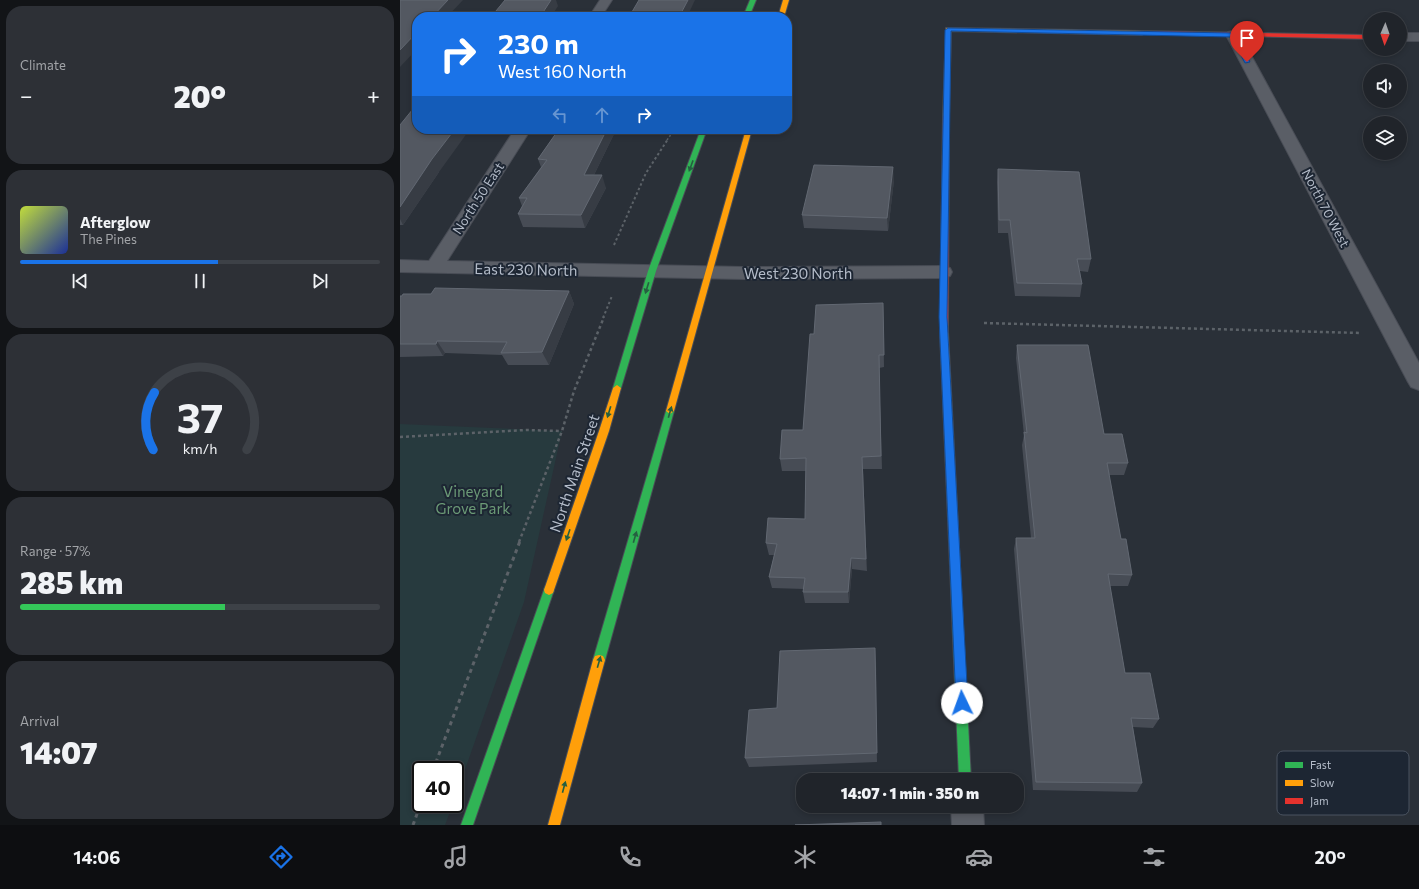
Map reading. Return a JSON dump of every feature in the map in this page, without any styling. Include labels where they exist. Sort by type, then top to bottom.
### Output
[{"type":"main road","points":[[748,12],[753,0]]},
{"type":"main road","points":[[782,12],[786,0]]},
{"type":"main road","points":[[965,773],[944,331],[943,272],[948,30],[1363,37]]},
{"type":"main road","name":"North Main Street","points":[[467,825],[604,431],[652,271],[702,134]]},
{"type":"main road","points":[[554,825],[748,134]]},
{"type":"street","points":[[598,12],[606,0]]},
{"type":"street","name":"North 70 West","points":[[1233,35],[1419,382]]},
{"type":"street","points":[[1407,37],[1419,37]]},
{"type":"street","name":"North 50 East","points":[[434,267],[520,134]]},
{"type":"street","name":"East 230 North","points":[[400,266],[652,271]]},
{"type":"street","name":"West 230 North","points":[[652,271],[943,272]]},
{"type":"street","points":[[967,813],[968,825]]},
{"type":"path","points":[[614,245],[646,173],[673,134]]},
{"type":"path","points":[[436,761],[562,431],[574,391],[612,296]]},
{"type":"path","points":[[984,323],[1394,334]]},
{"type":"path","points":[[400,438],[526,430],[562,431]]},
{"type":"path","points":[[413,825],[417,813]]},
{"type":"green space","name":"Vineyard Grove Park","points":[[400,424],[562,431],[524,602],[464,772],[464,761],[412,761],[412,813],[450,813],[445,825],[400,825]]},
{"type":"building","points":[[400,0],[448,0],[437,12],[412,12],[412,37],[400,50]]},
{"type":"building","points":[[505,0],[551,0],[543,12],[495,12]]},
{"type":"building","points":[[639,0],[688,0],[682,12],[632,12]]},
{"type":"building","points":[[412,110],[412,134],[451,134],[432,159],[400,207],[400,125]]},
{"type":"building","points":[[556,134],[604,134],[584,175],[602,175],[581,215],[518,214],[527,198],[519,198],[547,160],[538,159]]},
{"type":"building","points":[[814,165],[893,167],[887,218],[802,215]]},
{"type":"building","points":[[998,169],[1079,172],[1091,259],[1077,259],[1082,284],[1017,283],[1010,220],[999,220]]},
{"type":"building","points":[[435,288],[569,291],[542,352],[501,353],[507,342],[437,341],[436,344],[400,344],[400,296],[403,294],[431,294]]},
{"type":"building","points":[[883,303],[884,355],[879,355],[881,456],[862,457],[866,559],[851,558],[848,592],[803,592],[805,578],[769,577],[777,544],[766,543],[768,518],[805,519],[806,458],[780,459],[782,430],[803,430],[810,334],[814,334],[816,305]]},
{"type":"building","points":[[1017,345],[1088,345],[1104,434],[1122,434],[1128,463],[1107,463],[1121,539],[1126,539],[1132,575],[1108,574],[1125,673],[1150,673],[1159,719],[1131,718],[1142,783],[1036,782],[1016,538],[1035,538],[1024,432],[1027,433]]},
{"type":"building","points":[[875,648],[877,753],[745,758],[749,710],[777,708],[780,651]]},
{"type":"building","points":[[881,822],[881,825],[795,825]]},
{"type":"traffic: fast","points":[[748,12],[753,0]]},
{"type":"traffic: fast","points":[[617,388],[652,271],[702,134]]},
{"type":"traffic: fast","points":[[599,660],[670,411]]},
{"type":"traffic: fast","points":[[955,566],[965,773]]},
{"type":"traffic: fast","points":[[467,825],[549,590]]},
{"type":"traffic: slow","points":[[782,12],[786,0]]},
{"type":"traffic: slow","points":[[946,116],[948,29],[1142,33]]},
{"type":"traffic: slow","points":[[670,411],[748,134]]},
{"type":"traffic: slow","points":[[944,332],[955,566]]},
{"type":"traffic: slow","points":[[549,590],[604,431],[617,388]]},
{"type":"traffic: slow","points":[[554,825],[599,660]]},
{"type":"traffic: jam","points":[[1142,33],[1363,37]]},
{"type":"traffic: jam","points":[[944,332],[946,116]]},
{"type":"route","points":[[962,703],[943,317],[948,30],[1233,35],[1247,62]]}]
